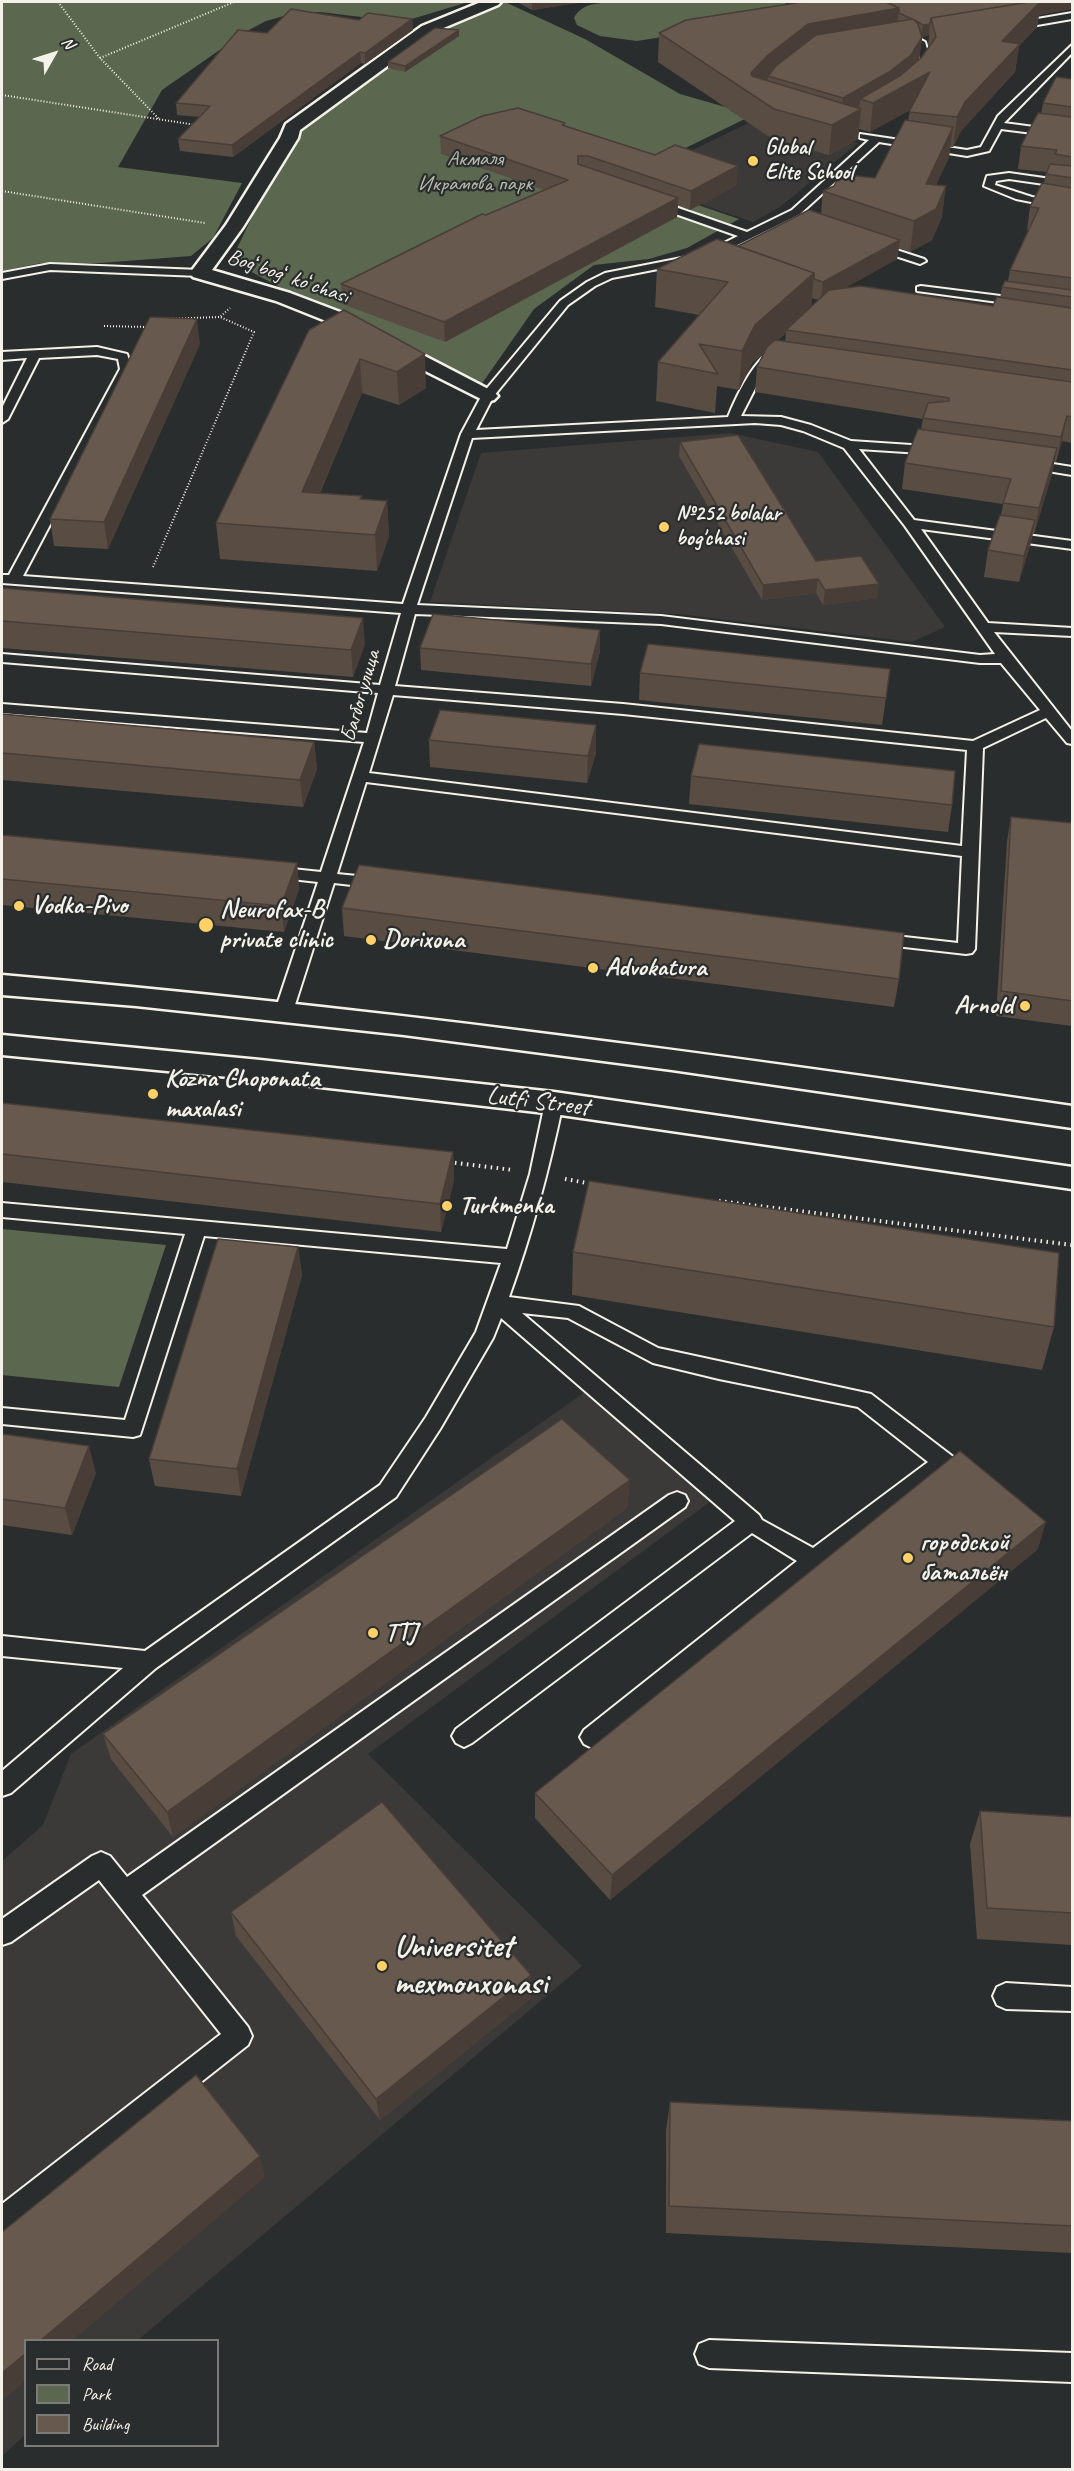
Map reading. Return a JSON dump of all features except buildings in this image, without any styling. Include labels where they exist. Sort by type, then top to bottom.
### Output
[{"type":"main road","points":[[200,273],[234,227],[289,138],[292,128],[428,29],[493,2]]},
{"type":"main road","name":"Bogʻbogʻ koʻchasi","points":[[200,273],[276,294],[370,333],[487,396]]},
{"type":"main road","points":[[2,986],[284,1011],[633,1054],[1072,1117]]},
{"type":"main road","name":"Lutfi Street","points":[[2,1045],[260,1070],[554,1103],[1072,1178]]},
{"type":"lane","points":[[1002,28],[1072,16]]},
{"type":"lane","points":[[892,28],[916,40],[926,63],[909,88]]},
{"type":"lane","points":[[890,42],[932,40]]},
{"type":"lane","points":[[853,133],[876,140],[967,153],[978,152],[985,149],[1002,118],[1072,48]]},
{"type":"lane","points":[[998,126],[1072,135]]},
{"type":"lane","name":"Багбог улица","points":[[284,1011],[373,738],[409,609],[467,434],[487,396],[564,303],[591,284],[609,275],[705,257],[796,212],[876,140]]},
{"type":"lane","points":[[1072,185],[1009,176],[991,178],[989,186],[1045,204],[1072,207]]},
{"type":"lane","points":[[638,197],[748,236]]},
{"type":"lane","points":[[788,216],[809,223]]},
{"type":"lane","points":[[861,241],[920,261]]},
{"type":"lane","points":[[690,261],[712,269]]},
{"type":"lane","points":[[2,276],[50,267],[200,273]]},
{"type":"lane","points":[[921,289],[1072,309]]},
{"type":"lane","points":[[733,420],[758,368],[776,359],[786,345]]},
{"type":"lane","points":[[2,356],[98,351],[123,357],[126,369],[8,580],[409,609],[661,620],[980,659],[1005,658]]},
{"type":"lane","points":[[2,419],[34,356]]},
{"type":"lane","points":[[467,434],[733,420],[781,421],[807,428],[849,445],[947,452]]},
{"type":"lane","points":[[849,445],[910,522],[1005,658],[1072,740]]},
{"type":"lane","points":[[1015,462],[1072,471]]},
{"type":"lane","points":[[910,522],[1072,545]]},
{"type":"lane","points":[[983,627],[1072,632]]},
{"type":"lane","points":[[2,658],[623,709],[975,746],[1048,712]]},
{"type":"lane","points":[[2,709],[373,738]]},
{"type":"lane","points":[[860,937],[966,949],[975,746]]},
{"type":"lane","points":[[360,777],[969,852]]},
{"type":"lane","points":[[257,870],[398,885]]},
{"type":"lane","points":[[2,1785],[148,1661],[388,1491],[433,1423],[486,1333],[539,1174],[554,1103]]},
{"type":"lane","points":[[2,1209],[513,1257]]},
{"type":"lane","points":[[2,1416],[133,1429],[197,1228]]},
{"type":"lane","points":[[497,1303],[572,1311],[653,1355],[719,1371],[864,1400],[944,1462],[814,1560],[592,1737]]},
{"type":"lane","points":[[464,1736],[751,1521],[497,1303]]},
{"type":"lane","points":[[124,1893],[677,1501]]},
{"type":"lane","points":[[761,1529],[814,1560]]},
{"type":"lane","points":[[2,1646],[148,1661]]},
{"type":"lane","points":[[2,1933],[101,1864],[239,2036],[2,2221]]},
{"type":"lane","points":[[1006,1996],[1072,1999]]},
{"type":"lane","points":[[709,2354],[1072,2368]]},
{"type":"path","points":[[58,2],[100,58],[160,119]]},
{"type":"path","points":[[100,58],[234,2]]},
{"type":"path","points":[[2,94],[201,126]]},
{"type":"path","points":[[2,191],[234,227]]},
{"type":"path","points":[[220,317],[227,309],[238,304],[276,294]]},
{"type":"path","points":[[102,327],[147,327],[164,317],[220,317],[254,332],[144,590]]},
{"type":"shaded area","name":"Global Elite School","points":[[765,115],[858,143],[780,207],[753,222],[631,180]]},
{"type":"shaded area","name":"№252 bolalar bog'chasi","points":[[730,433],[818,452],[945,627],[912,642],[679,614],[430,602],[481,453]]},
{"type":"shaded area","points":[[585,1392],[711,1501],[368,1754],[582,1966],[139,2339],[24,2339],[24,2436],[2,2456],[2,1861],[43,1825],[71,1754]]},
{"type":"green space","points":[[2,2],[468,2],[402,22],[320,12],[291,14],[266,21],[247,31],[162,90],[118,167],[242,183],[213,238],[191,256],[100,263],[41,263],[2,271]]},
{"type":"green space","name":"Акмаля Икрамова парк","points":[[492,2],[505,2],[585,39],[680,94],[753,115],[622,179],[739,219],[687,248],[649,259],[594,265],[534,309],[476,392],[231,261],[293,131],[418,29]]},
{"type":"green space","points":[[609,2],[785,2],[788,8],[784,17],[637,41],[600,36],[577,25],[574,18],[580,10]]},
{"type":"green space","points":[[2,1229],[166,1245],[119,1387],[2,1375]]},
{"type":"place","name":"Global Elite School","points":[[753,161]]},
{"type":"place","name":"№252 bolalar bog'chasi","points":[[664,527]]},
{"type":"place","name":"Vodka-Pivo","points":[[19,906]]},
{"type":"place","name":"Neurofax-B private clinic","points":[[206,925]]},
{"type":"place","name":"Dorixona","points":[[371,940]]},
{"type":"place","name":"Advokatura","points":[[593,968]]},
{"type":"place","name":"Arnold","points":[[1025,1006]]},
{"type":"place","name":"Kozna Choponata maxalasi","points":[[153,1094]]},
{"type":"place","name":"Turkmenka","points":[[447,1206]]},
{"type":"place","name":"городской батальён","points":[[908,1558]]},
{"type":"place","name":"TTJ","points":[[373,1633]]},
{"type":"place","name":"Universitet mexmonxonasi","points":[[382,1966]]}]
